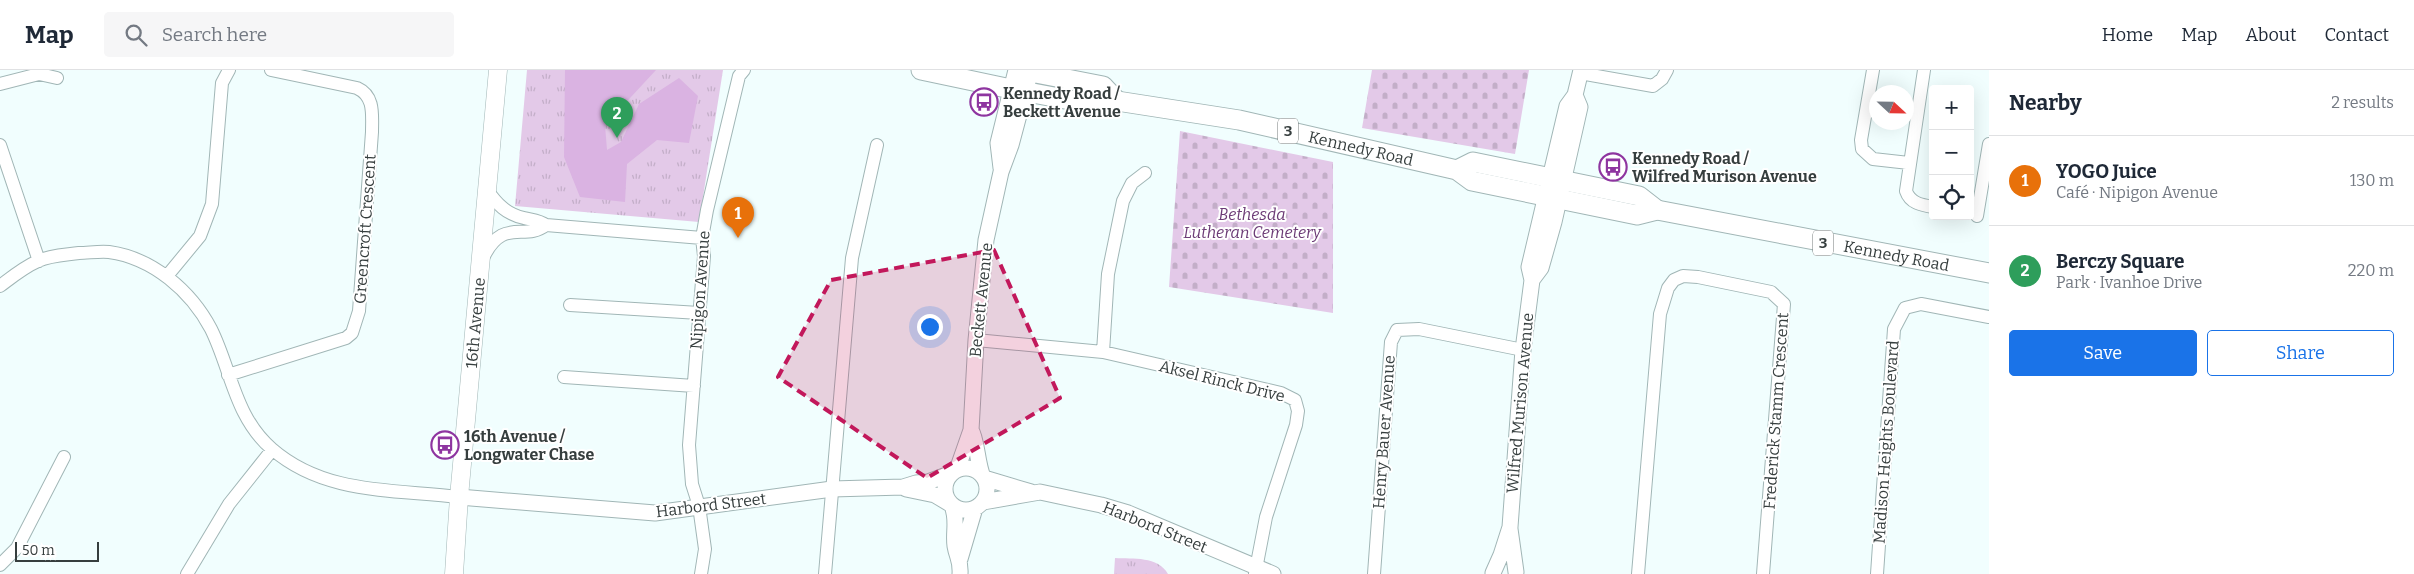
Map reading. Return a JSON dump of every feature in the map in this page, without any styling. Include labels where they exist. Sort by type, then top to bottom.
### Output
[{"type":"main road","name":"16th Avenue","points":[[454,574],[459,497],[498,70]]},
{"type":"main road","name":"Kennedy Road","points":[[921,70],[1018,91],[1102,106],[1117,101],[1239,120],[1457,170],[1472,181],[1553,198],[1637,215],[1657,210],[1989,273]]},
{"type":"main road","points":[[1024,70],[1103,86],[1117,101]]},
{"type":"main road","name":"Kennedy Road","points":[[1457,170],[1473,162],[1639,196],[1657,210]]},
{"type":"street","points":[[167,276],[200,236],[212,204],[222,83],[229,70]]},
{"type":"street","name":"Greencroft Crescent","points":[[228,375],[346,338],[352,333],[359,311],[372,132],[372,103],[363,90],[271,70]]},
{"type":"street","name":"Beckett Avenue","points":[[954,472],[971,430],[976,340],[986,240],[1001,172],[998,143],[1024,70]]},
{"type":"street","points":[[1580,71],[1653,86],[1662,79],[1667,70]]},
{"type":"street","points":[[1873,70],[1861,140],[1862,149],[1873,159],[1909,163]]},
{"type":"street","points":[[1924,70],[1906,191],[1909,198],[1920,205],[1929,206]]},
{"type":"street","name":"Wilfred Murison Avenue","points":[[1492,573],[1501,555],[1510,526],[1523,350],[1532,280],[1529,267],[1553,198],[1557,179],[1580,107],[1575,94],[1580,71]]},
{"type":"street","name":"Nipigon Avenue","points":[[701,574],[705,549],[699,506],[692,484],[689,444],[704,256],[702,238],[739,72]]},
{"type":"street","points":[[0,84],[39,74],[57,78]]},
{"type":"street","points":[[1979,216],[1989,144]]},
{"type":"street","points":[[0,145],[38,261]]},
{"type":"street","points":[[825,574],[852,258],[877,145]]},
{"type":"street","points":[[1103,352],[1108,274],[1123,201],[1132,184],[1145,173]]},
{"type":"street","points":[[487,190],[498,206],[509,213],[538,220],[546,225],[702,238]]},
{"type":"street","points":[[480,263],[486,251],[498,237],[511,231],[539,230],[546,225]]},
{"type":"street","points":[[0,286],[38,261],[56,255],[106,252],[120,254],[167,276],[183,290],[202,313],[212,332],[237,400],[260,437],[272,450],[305,471],[330,482],[380,491],[459,497]]},
{"type":"street","name":"Frederick Stamm Crescent","points":[[1638,574],[1660,314],[1668,288],[1674,280],[1683,276],[1698,276],[1771,292],[1784,304],[1763,574]]},
{"type":"street","name":"Madison Heights Boulevard","points":[[1877,574],[1894,329],[1899,317],[1904,308],[1921,304],[1989,317]]},
{"type":"street","points":[[570,306],[699,313]]},
{"type":"street","name":"Henry Bauer Avenue","points":[[1374,574],[1391,342],[1398,330],[1419,329],[1523,350]]},
{"type":"street","name":"Aksel Rinck Drive","points":[[976,340],[1103,352],[1281,393],[1295,400],[1298,411],[1296,425],[1266,517],[1255,571]]},
{"type":"street","points":[[564,377],[694,386]]},
{"type":"street","name":"Beckett Avenue","points":[[971,430],[974,434],[977,461],[983,478]]},
{"type":"street","points":[[187,574],[229,504],[272,450]]},
{"type":"street","points":[[0,565],[17,548],[64,457]]},
{"type":"street","points":[[960,559],[955,546],[956,515],[945,495],[945,485],[954,472],[971,469],[983,478],[987,490],[979,505],[960,559],[960,574]]},
{"type":"street","name":"Harbord Street","points":[[459,497],[654,513],[832,489],[903,487],[928,482],[954,472]]},
{"type":"street","name":"Harbord Street","points":[[983,478],[1033,492],[1101,504],[1128,514],[1255,571],[1273,574]]},
{"type":"street","name":"Harbord Street","points":[[903,487],[908,490],[935,496],[951,505]]},
{"type":"street","name":"Harbord Street","points":[[979,505],[1033,492]]},
{"type":"street","points":[[951,505],[961,510],[979,505]]},
{"type":"street","name":"Wilfred Murison Avenue","points":[[1510,526],[1514,541],[1517,573]]},
{"type":"street","points":[[1492,573],[1504,569],[1517,573]]},
{"type":"highlighted area","points":[[994,250],[1060,398],[927,478],[778,377],[831,280]]},
{"type":"green space","points":[[527,70],[723,70],[699,222],[515,206]]},
{"type":"green space","points":[[1372,70],[1529,70],[1515,154],[1362,128]]},
{"type":"green space","name":"Bethesda Lutheran Cemetery","points":[[1180,131],[1333,162],[1333,313],[1169,287]]},
{"type":"green space","points":[[1115,558],[1152,561],[1164,568],[1168,574],[1114,574]]},
{"type":"shaded area","points":[[565,70],[656,70],[605,125],[607,150],[621,142],[639,104],[679,78],[698,96],[689,143],[657,140],[627,164],[625,202],[580,197],[564,157]]},
{"type":"place","name":"Kennedy Road / Beckett Avenue","points":[[984,102]]},
{"type":"place","name":"Berczy Square","points":[[617,138]]},
{"type":"place","name":"Kennedy Road / Wilfred Murison Avenue","points":[[1613,167]]},
{"type":"place","name":"YOGO Juice","points":[[738,238]]},
{"type":"place","name":"16th Avenue / Longwater Chase","points":[[445,445]]}]
